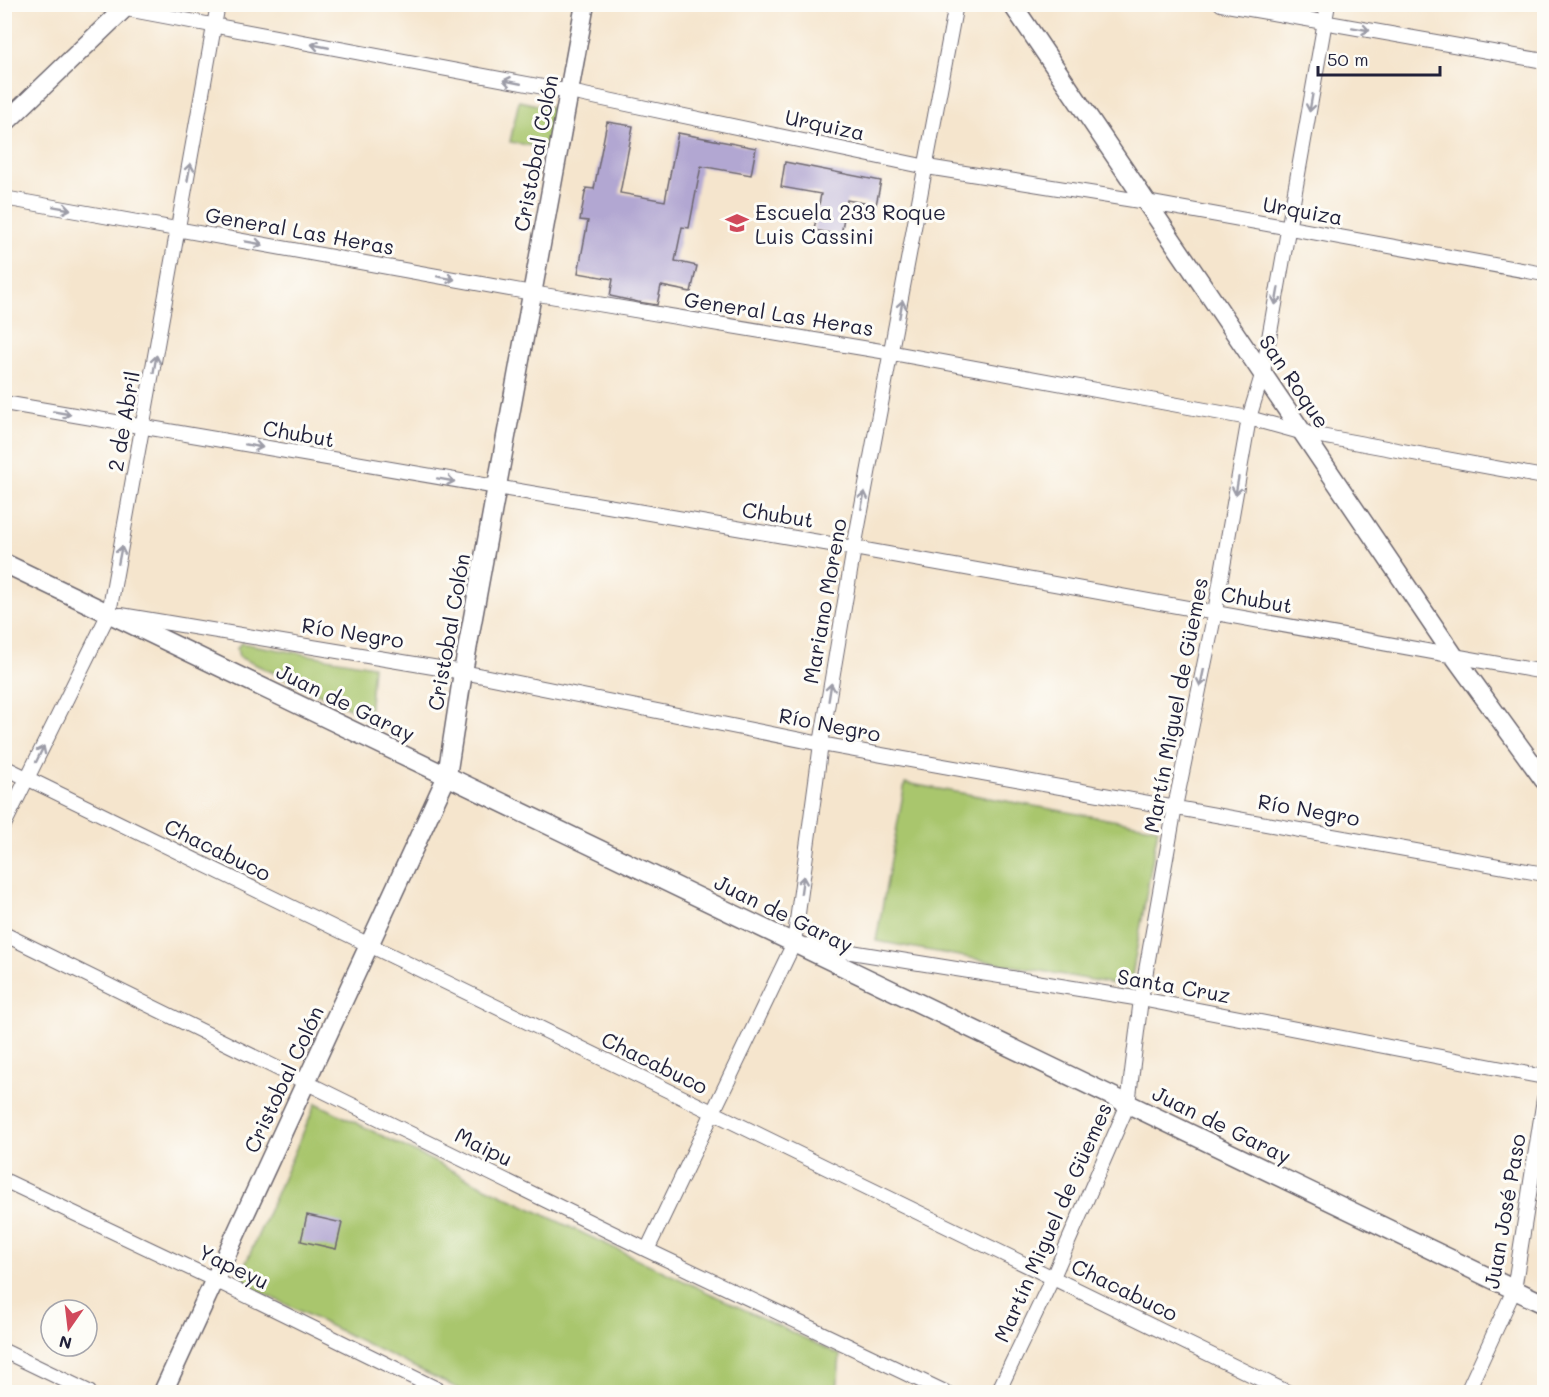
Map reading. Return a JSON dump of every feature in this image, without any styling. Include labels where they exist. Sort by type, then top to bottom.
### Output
[{"type":"street","name":"Urquiza","points":[[100,4],[127,7],[214,26],[570,92],[927,167],[1146,202],[1289,230],[1545,274]]},
{"type":"street","name":"2 de Abril","points":[[4,825],[109,613],[218,4]]},
{"type":"street","name":"Cristobal Colón","points":[[163,1392],[447,776],[463,672],[585,4]]},
{"type":"street","name":"Mariano Moreno","points":[[647,1250],[794,943],[821,744],[854,548],[893,353],[956,4]]},
{"type":"street","name":"San Roque","points":[[1012,4],[1454,656],[1545,780]]},
{"type":"street","points":[[1221,4],[1545,61]]},
{"type":"street","name":"Martín Miguel de Güemes","points":[[998,1392],[1053,1277],[1128,1104],[1141,999],[1175,807],[1215,612],[1249,418],[1263,372],[1328,4]]},
{"type":"street","points":[[4,124],[127,7]]},
{"type":"street","name":"General Las Heras","points":[[4,198],[532,293],[893,353],[1249,418],[1304,433],[1545,477]]},
{"type":"street","name":"Chubut","points":[[4,403],[497,489],[854,548],[1545,672]]},
{"type":"street","name":"Juan de Garay","points":[[4,563],[1545,1304]]},
{"type":"street","name":"Río Negro","points":[[109,613],[463,672],[821,744],[1545,874]]},
{"type":"street","name":"Chacabuco","points":[[4,767],[369,947],[1287,1392]]},
{"type":"street","name":"Maipu","points":[[4,934],[647,1250],[945,1392]]},
{"type":"street","name":"Santa Cruz","points":[[794,943],[1141,999],[1545,1077]]},
{"type":"street","name":"Juan José Paso","points":[[1467,1392],[1514,1290],[1545,1100]]},
{"type":"street","name":"Yapeyu","points":[[4,1180],[215,1280],[442,1392]]},
{"type":"street","points":[[4,1351],[89,1392]]},
{"type":"green space","points":[[519,101],[552,108],[555,115],[549,149],[510,142]]},
{"type":"green space","points":[[241,643],[373,666],[369,717],[239,657],[237,648]]},
{"type":"green space","points":[[905,783],[1158,828],[1130,987],[876,941]]},
{"type":"green space","points":[[316,1103],[477,1183],[840,1355],[837,1392],[465,1392],[238,1281]]},
{"type":"building","points":[[607,122],[633,126],[620,193],[665,201],[678,133],[756,148],[751,175],[701,166],[689,228],[682,227],[675,261],[697,266],[691,292],[661,286],[657,305],[610,296],[613,279],[578,273],[588,221],[580,220],[586,188],[594,189]]},
{"type":"building","points":[[785,162],[881,181],[876,205],[847,200],[841,235],[814,230],[821,194],[781,187]]},
{"type":"building","points":[[307,1215],[342,1223],[336,1249],[301,1241]]},
{"type":"place","name":"Escuela 233 Roque Luis Cassini","points":[[737,223]]}]
